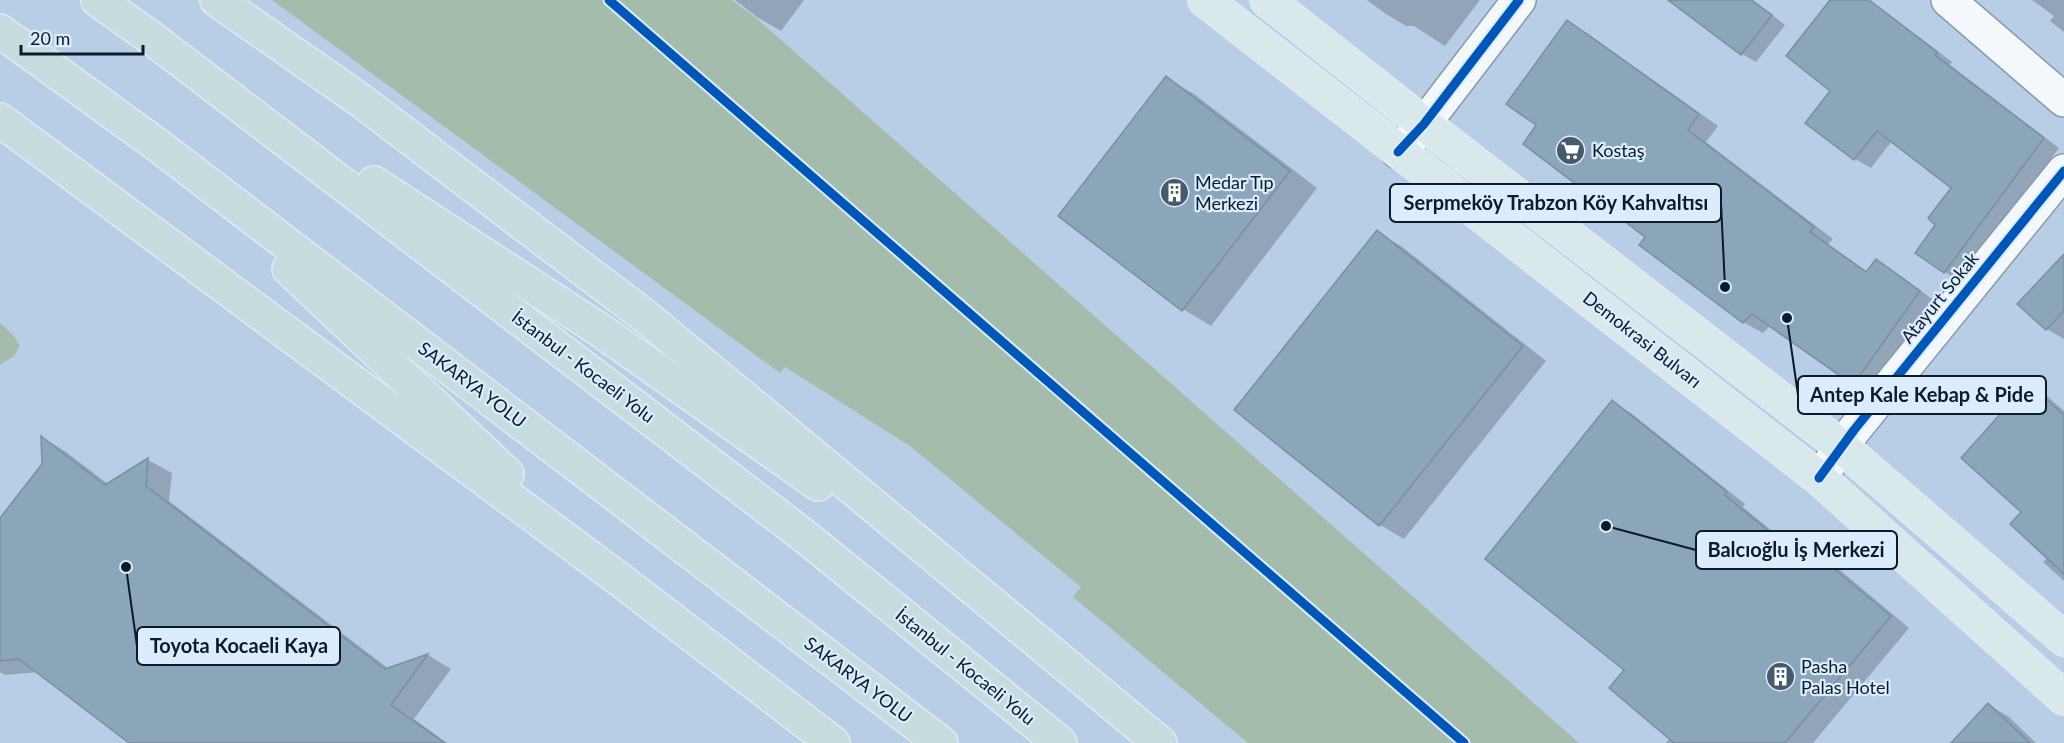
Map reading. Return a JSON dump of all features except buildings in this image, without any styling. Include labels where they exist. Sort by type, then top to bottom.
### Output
[{"type":"highway","name":"İstanbul - Kocaeli Yolu","points":[[98,0],[154,40],[803,535],[1060,743]]},
{"type":"highway","points":[[217,0],[360,100],[646,317],[1160,743]]},
{"type":"highway","name":"SAKARYA YOLU","points":[[0,31],[156,144],[941,743]]},
{"type":"highway","points":[[154,40],[600,330],[1032,636]]},
{"type":"highway","points":[[0,120],[619,579],[833,743]]},
{"type":"highway","points":[[156,144],[619,579]]},
{"type":"main road","name":"Demokrasi Bulvarı","points":[[1267,0],[1842,447],[2064,639]]},
{"type":"main road","name":"Demokrasi Bulvarı","points":[[1209,1],[1398,152],[1819,478],[2064,698]]},
{"type":"street","points":[[1398,152],[1424,124],[1519,0]]},
{"type":"street","points":[[1948,0],[2064,100]]},
{"type":"street","name":"Atayurt Sokak","points":[[1819,478],[2064,171]]},
{"type":"green space","points":[[272,0],[732,0],[756,18],[1579,743],[1248,743],[1073,597],[1081,587],[910,446],[785,367],[780,373]]},
{"type":"green space","points":[[0,323],[13,335],[20,346],[14,356],[0,365]]},
{"type":"cycle path","points":[[609,0],[1464,743]]},
{"type":"cycle path","points":[[1398,152],[1424,124],[1519,0]]},
{"type":"cycle path","points":[[1819,478],[1854,430],[2064,171]]},
{"type":"place","name":"Kostaş","points":[[1571,151]]},
{"type":"place","name":"Medar Tıp Merkezi","points":[[1174,193]]},
{"type":"place","name":"Serpmeköy Trabzon Köy Kahvaltısı","points":[[1725,287]]},
{"type":"place","name":"Antep Kale Kebap & Pide","points":[[1787,318]]},
{"type":"place","name":"Balcıoğlu İş Merkezi","points":[[1606,526]]},
{"type":"place","name":"Toyota Kocaeli Kaya","points":[[126,567]]},
{"type":"place","name":"Pasha Palas Hotel","points":[[1780,677]]}]
